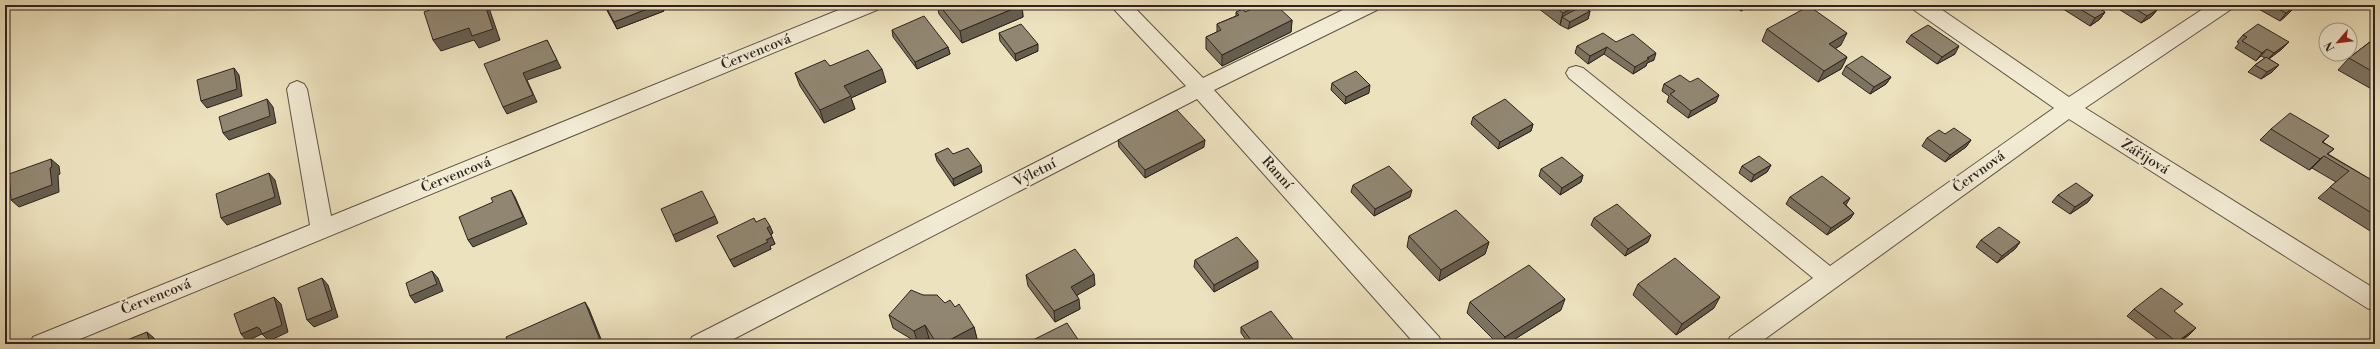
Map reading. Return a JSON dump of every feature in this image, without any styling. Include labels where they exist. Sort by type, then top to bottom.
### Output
[{"type":"street","name":"Červencová","points":[[42,344],[870,5]]},
{"type":"street","name":"Ranní","points":[[1120,5],[1200,88],[1430,344]]},
{"type":"street","name":"Výletní","points":[[701,344],[1200,88],[1370,5]]},
{"type":"street","name":"Zářijová","points":[[1921,5],[2069,108],[2375,300]]},
{"type":"street","name":"Červnová","points":[[1739,344],[2069,108],[2222,5]]},
{"type":"street","points":[[1576,73],[1830,279]]},
{"type":"street","points":[[297,89],[322,230]]},
{"type":"building","points":[[444,5],[485,5],[493,29],[472,36],[469,28],[433,40],[424,12]]},
{"type":"building","points":[[605,5],[657,5],[614,22]]},
{"type":"building","points":[[939,5],[1022,5],[960,31]]},
{"type":"building","points":[[1260,5],[1276,5],[1292,20],[1222,55],[1206,37],[1221,30],[1217,24],[1239,15],[1236,12],[1243,9],[1245,12]]},
{"type":"building","points":[[1553,5],[1578,5],[1563,13]]},
{"type":"building","points":[[2073,5],[2094,5],[2105,12],[2095,18]]},
{"type":"building","points":[[2129,5],[2149,5],[2157,10],[2147,16]]},
{"type":"building","points":[[2271,5],[2291,5],[2295,7],[2286,13]]},
{"type":"building","points":[[1582,6],[1590,11],[1570,22],[1562,17]]},
{"type":"building","points":[[1809,6],[1847,33],[1829,44],[1847,57],[1824,71],[1767,29]]},
{"type":"building","points":[[924,16],[948,47],[915,62],[892,30]]},
{"type":"building","points":[[1021,24],[1038,44],[1015,54],[999,33]]},
{"type":"building","points":[[2258,24],[2289,42],[2274,53],[2267,49],[2262,53],[2242,41],[2247,37],[2243,35]]},
{"type":"building","points":[[1928,25],[1959,46],[1942,57],[1911,35]]},
{"type":"building","points":[[1603,33],[1616,42],[1633,34],[1656,53],[1635,67],[1607,47],[1590,56],[1577,46]]},
{"type":"building","points":[[2375,38],[2375,73],[2356,62],[2358,62],[2358,51]]},
{"type":"building","points":[[547,40],[557,60],[523,73],[533,95],[503,107],[484,64]]},
{"type":"building","points":[[868,50],[882,69],[844,86],[851,96],[820,110],[795,73],[825,60],[830,66]]},
{"type":"building","points":[[1862,56],[1891,77],[1874,87],[1846,66]]},
{"type":"building","points":[[2266,57],[2279,65],[2267,72],[2255,65]]},
{"type":"building","points":[[234,68],[237,89],[201,101],[197,80]]},
{"type":"building","points":[[1356,71],[1370,85],[1346,97],[1332,83]]},
{"type":"building","points":[[1680,75],[1690,82],[1698,78],[1719,95],[1691,111],[1670,94],[1675,91],[1664,84]]},
{"type":"building","points":[[267,99],[270,116],[223,133],[219,117]]},
{"type":"building","points":[[1505,99],[1533,124],[1500,142],[1473,117]]},
{"type":"building","points":[[1177,110],[1205,140],[1145,170],[1118,140]]},
{"type":"building","points":[[2290,113],[2329,136],[2322,142],[2334,149],[2327,154],[2375,182],[2375,215],[2330,187],[2349,171],[2324,156],[2320,159],[2271,129]]},
{"type":"building","points":[[1954,128],[1971,140],[1950,155],[1927,138],[1939,130],[1945,134]]},
{"type":"building","points":[[948,148],[953,154],[968,148],[981,165],[953,179],[935,154]]},
{"type":"building","points":[[1759,156],[1771,165],[1754,175],[1742,166]]},
{"type":"building","points":[[1562,157],[1583,175],[1562,188],[1541,169]]},
{"type":"building","points":[[51,159],[52,167],[50,168],[52,185],[11,200],[9,174]]},
{"type":"building","points":[[1389,166],[1412,190],[1375,209],[1353,185]]},
{"type":"building","points":[[269,173],[275,197],[221,218],[216,194]]},
{"type":"building","points":[[1822,176],[1850,198],[1843,203],[1854,213],[1831,228],[1790,197]]},
{"type":"building","points":[[2076,183],[2093,195],[2075,207],[2058,195]]},
{"type":"building","points":[[511,190],[523,217],[468,240],[459,217],[493,202],[491,198]]},
{"type":"building","points":[[702,191],[715,216],[673,235],[661,209]]},
{"type":"building","points":[[1617,204],[1651,235],[1628,249],[1594,218]]},
{"type":"building","points":[[1456,210],[1489,242],[1441,270],[1409,236]]},
{"type":"building","points":[[754,218],[756,222],[765,218],[770,226],[767,228],[772,237],[766,240],[768,242],[730,260],[717,236]]},
{"type":"building","points":[[1999,227],[2020,242],[2002,256],[1981,240]]},
{"type":"building","points":[[1237,237],[1258,261],[1214,285],[1195,260]]},
{"type":"building","points":[[1075,249],[1094,274],[1071,287],[1079,299],[1054,311],[1026,275]]},
{"type":"building","points":[[1675,258],[1720,297],[1682,324],[1638,284]]},
{"type":"building","points":[[1529,265],[1565,299],[1505,337],[1470,302]]},
{"type":"building","points":[[432,271],[437,284],[410,296],[406,283]]},
{"type":"building","points":[[322,278],[332,310],[307,320],[298,288]]},
{"type":"building","points":[[2161,288],[2183,304],[2174,311],[2196,328],[2177,342],[2134,309]]},
{"type":"building","points":[[911,290],[923,295],[937,295],[945,303],[950,300],[955,307],[959,304],[974,327],[942,344],[937,344],[925,325],[914,331],[889,315]]},
{"type":"building","points":[[274,297],[282,325],[262,334],[260,329],[257,327],[241,334],[234,314]]},
{"type":"building","points":[[585,302],[600,340],[591,344],[508,344],[506,337]]},
{"type":"building","points":[[1271,311],[1297,344],[1266,344],[1263,339],[1254,344],[1241,327]]},
{"type":"building","points":[[1067,323],[1081,344],[1031,344],[1029,342]]},
{"type":"building","points":[[147,332],[150,344],[117,344]]}]
